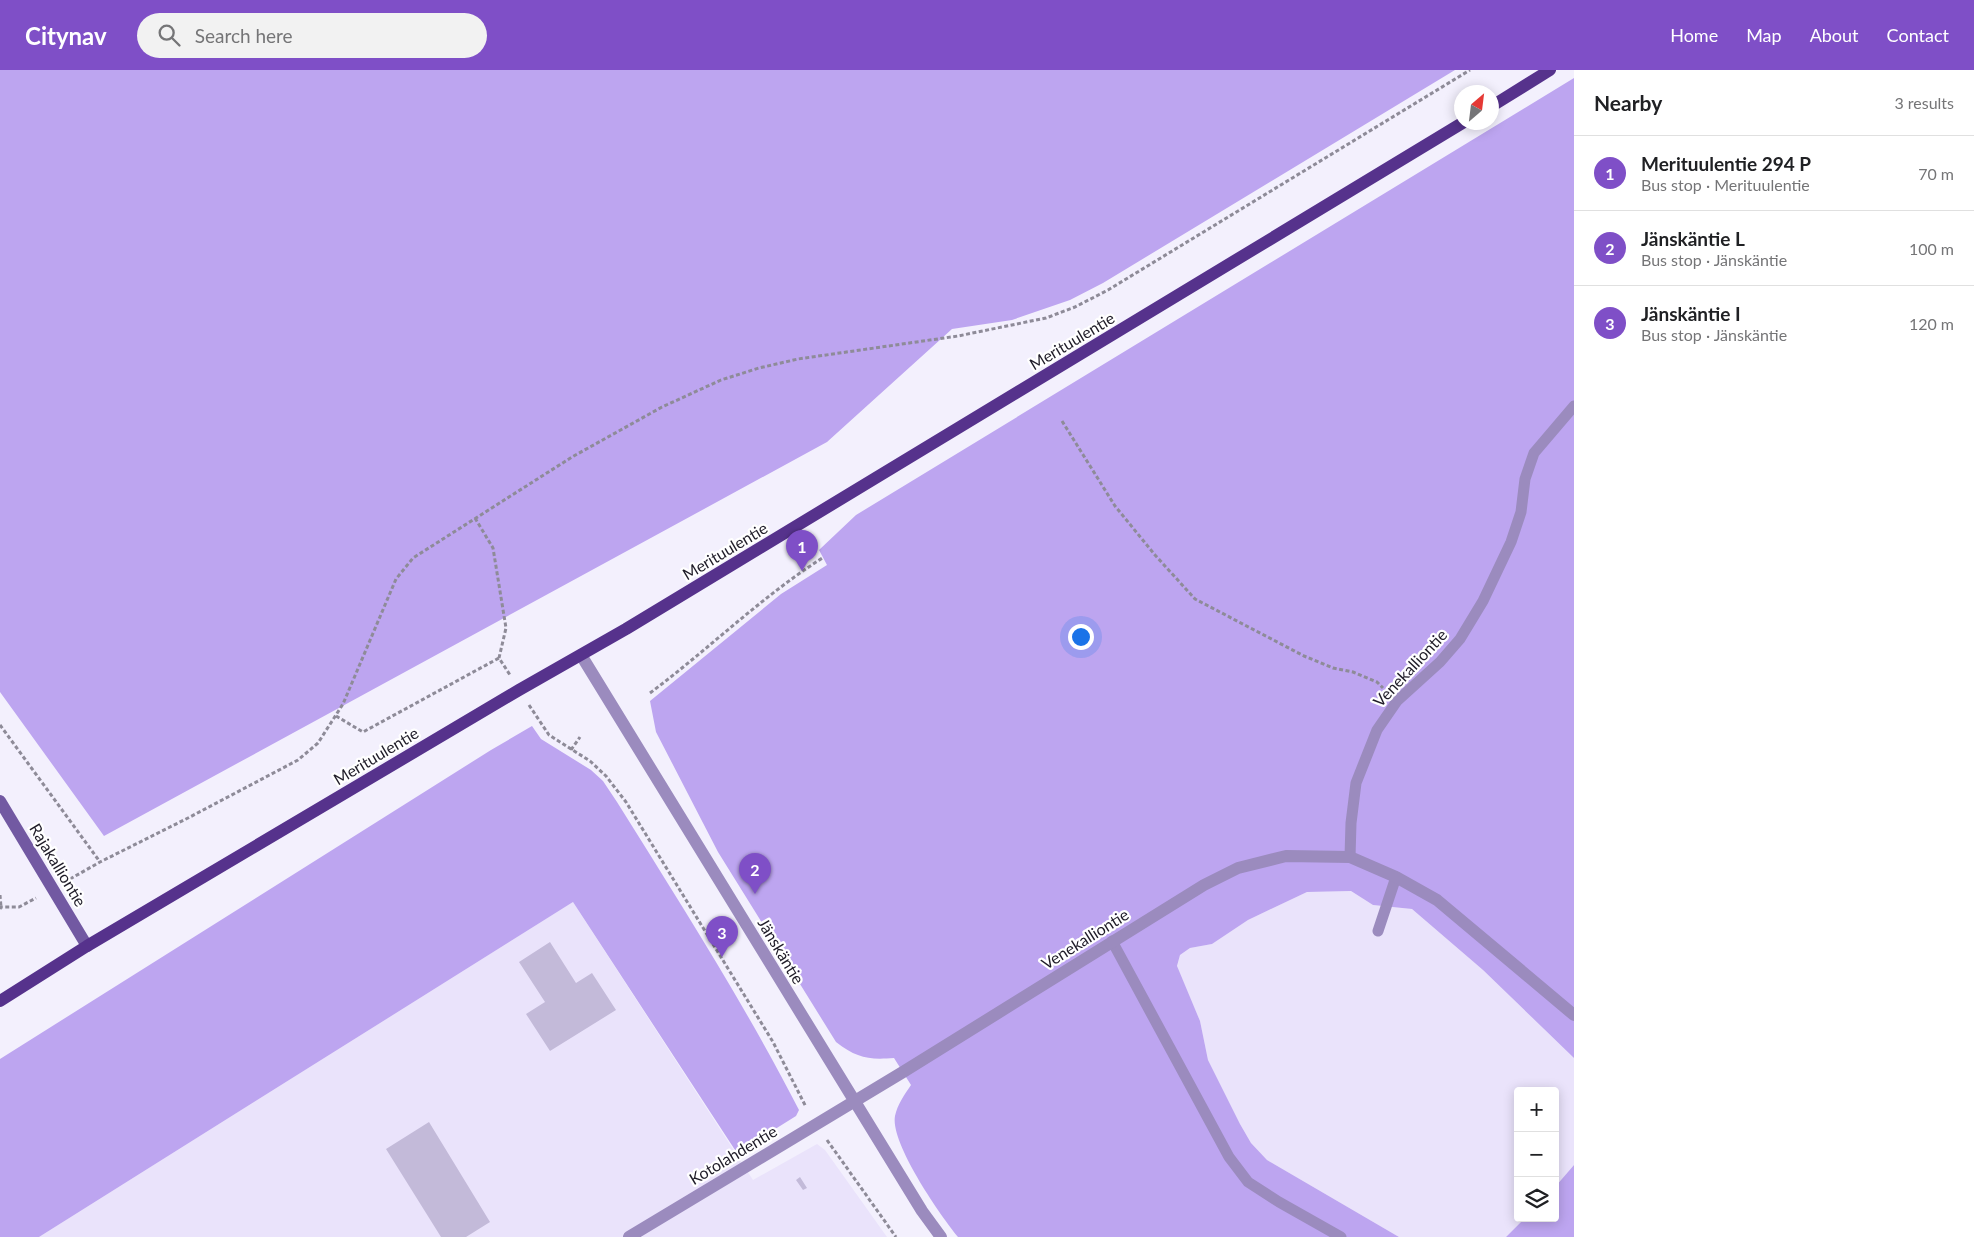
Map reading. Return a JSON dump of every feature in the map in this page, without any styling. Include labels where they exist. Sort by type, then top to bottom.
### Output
[{"type":"main road","points":[[1499,102],[1550,70]]},
{"type":"main road","name":"Merituulentie","points":[[0,1001],[87,946],[581,655],[938,441],[1454,128]]},
{"type":"street","name":"Jänskäntie","points":[[581,655],[922,1211],[941,1237]]},
{"type":"street","name":"Rajakalliontie","points":[[0,801],[87,946]]},
{"type":"street","name":"Venekalliontie","points":[[854,1101],[1204,885],[1238,868],[1286,856],[1350,857],[1396,877],[1437,900],[1574,1015]]},
{"type":"street","name":"Kotolahdentie","points":[[630,1237],[854,1101]]},
{"type":"lane","name":"Venekalliontie","points":[[1350,857],[1351,823],[1356,782],[1377,730],[1397,701],[1440,662],[1460,638],[1483,601],[1511,542],[1521,512],[1525,479],[1534,453],[1574,406]]},
{"type":"lane","points":[[1378,932],[1396,877]]},
{"type":"lane","points":[[1112,941],[1229,1157],[1248,1182],[1279,1202],[1342,1237]]},
{"type":"path","points":[[89,868],[298,760],[318,743],[343,704],[396,579],[413,558],[597,444],[662,407],[721,380],[759,368],[798,359],[1015,326],[1046,318],[1075,307],[1108,290],[1470,70]]},
{"type":"path","points":[[1062,421],[1115,506],[1155,555],[1195,599],[1304,656],[1333,668],[1353,672],[1377,682],[1397,701]]},
{"type":"path","points":[[336,716],[363,732],[499,658],[506,628],[493,548],[475,518]]},
{"type":"path","points":[[650,693],[682,669],[790,578],[824,557]]},
{"type":"path","points":[[0,725],[100,862]]},
{"type":"path","points":[[541,725],[549,735],[590,761],[606,776],[626,802],[750,1002],[773,1042],[805,1106],[896,1237]]},
{"type":"path","points":[[571,750],[580,737]]},
{"type":"path","points":[[0,895],[0,908],[19,907]]},
{"type":"shaded area","points":[[0,70],[1455,70],[1103,283],[1070,300],[1012,320],[952,329],[827,442],[104,836],[0,692]]},
{"type":"shaded area","points":[[1574,78],[1574,1058],[1483,970],[1412,909],[1373,905],[1351,891],[1307,892],[1248,920],[1212,944],[1190,948],[1180,955],[1177,966],[1200,1021],[1208,1060],[1251,1143],[1267,1160],[1399,1237],[958,1237],[929,1196],[900,1143],[895,1116],[899,1104],[911,1085],[894,1058],[877,1059],[863,1057],[850,1052],[836,1042],[718,852],[656,732],[650,701],[781,594],[827,565],[819,550],[856,515],[1489,130],[1499,130],[1499,124]]},
{"type":"shaded area","points":[[532,726],[541,739],[591,770],[603,781],[734,992],[799,1110],[796,1116],[737,1153],[573,902],[39,1237],[0,1237],[0,1059]]},
{"type":"shaded area","points":[[1351,891],[1373,905],[1412,909],[1483,970],[1574,1058],[1574,1165],[1559,1182],[1559,1087],[1514,1087],[1514,1222],[1521,1222],[1506,1237],[1399,1237],[1267,1160],[1251,1143],[1240,1124],[1208,1060],[1200,1021],[1177,967],[1180,955],[1190,948],[1212,944],[1248,920],[1307,892]]},
{"type":"shaded area","points":[[573,902],[753,1180],[817,1144],[825,1150],[887,1237],[39,1237]]},
{"type":"shaded area","points":[[1574,1165],[1574,1237],[1506,1237],[1521,1222],[1559,1222],[1559,1182]]},
{"type":"building","points":[[550,942],[576,983],[592,973],[616,1010],[550,1051],[526,1014],[545,1002],[519,962]]},
{"type":"building","points":[[429,1122],[490,1222],[466,1237],[441,1237],[386,1149]]},
{"type":"building","points":[[800,1177],[807,1188],[803,1190],[796,1180]]},
{"type":"place","name":"Merituulentie 294 P","points":[[802,571]]},
{"type":"place","name":"Jänskäntie L","points":[[755,894]]},
{"type":"place","name":"Jänskäntie I","points":[[722,957]]}]
